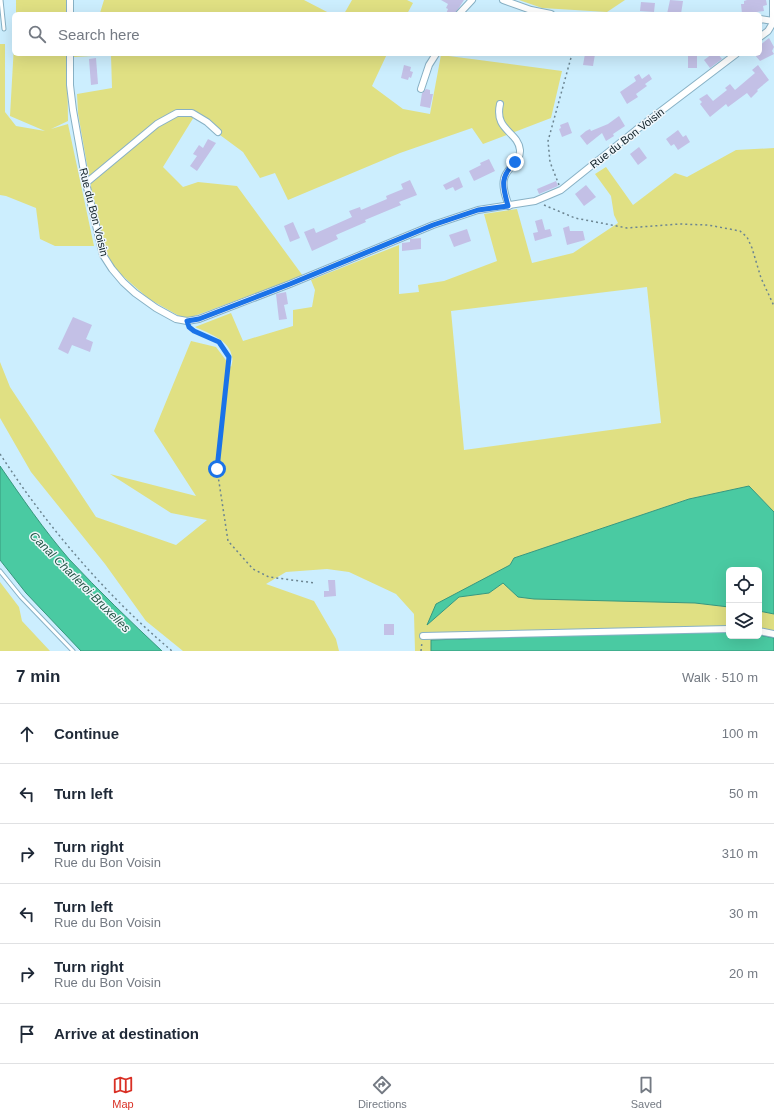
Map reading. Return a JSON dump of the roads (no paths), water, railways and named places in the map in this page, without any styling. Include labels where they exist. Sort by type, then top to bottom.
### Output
[{"type":"street","points":[[70,0],[70,12]]},
{"type":"street","points":[[461,12],[472,0]]},
{"type":"street","points":[[503,0],[541,12]]},
{"type":"street","points":[[762,36],[768,31],[774,21],[773,0]]},
{"type":"street","points":[[762,19],[774,21]]},
{"type":"street","name":"Rue du Bon Voisin","points":[[70,56],[70,85],[73,110],[86,183],[103,255],[112,269],[135,293],[156,308],[176,319],[187,321],[199,319],[290,284],[433,225],[478,210],[534,201],[561,190],[636,130],[733,56]]},
{"type":"street","points":[[421,89],[429,64],[435,56]]},
{"type":"street","points":[[500,104],[499,116],[501,124],[514,138],[520,150],[519,156],[508,170],[504,179],[503,189],[508,206]]},
{"type":"street","points":[[86,183],[157,124],[177,113],[192,113],[207,122],[218,132]]},
{"type":"street","points":[[423,636],[726,629]]},
{"type":"street","points":[[762,632],[774,634]]},
{"type":"lane","points":[[1,0],[4,29]]},
{"type":"lane","points":[[0,570],[21,597],[73,651]]},
{"type":"water","name":"Canal Charleroi-Bruxelles","points":[[0,466],[42,525],[69,559],[162,651],[81,651],[26,593],[0,560]]},
{"type":"water","points":[[749,486],[774,512],[774,614],[762,612],[762,567],[726,567],[726,607],[695,603],[534,599],[518,597],[503,583],[489,593],[459,597],[427,625],[436,604],[510,565],[514,558],[689,499]]},
{"type":"water","points":[[726,632],[726,639],[762,639],[762,636],[774,638],[774,651],[431,651],[431,640],[636,633]]}]
